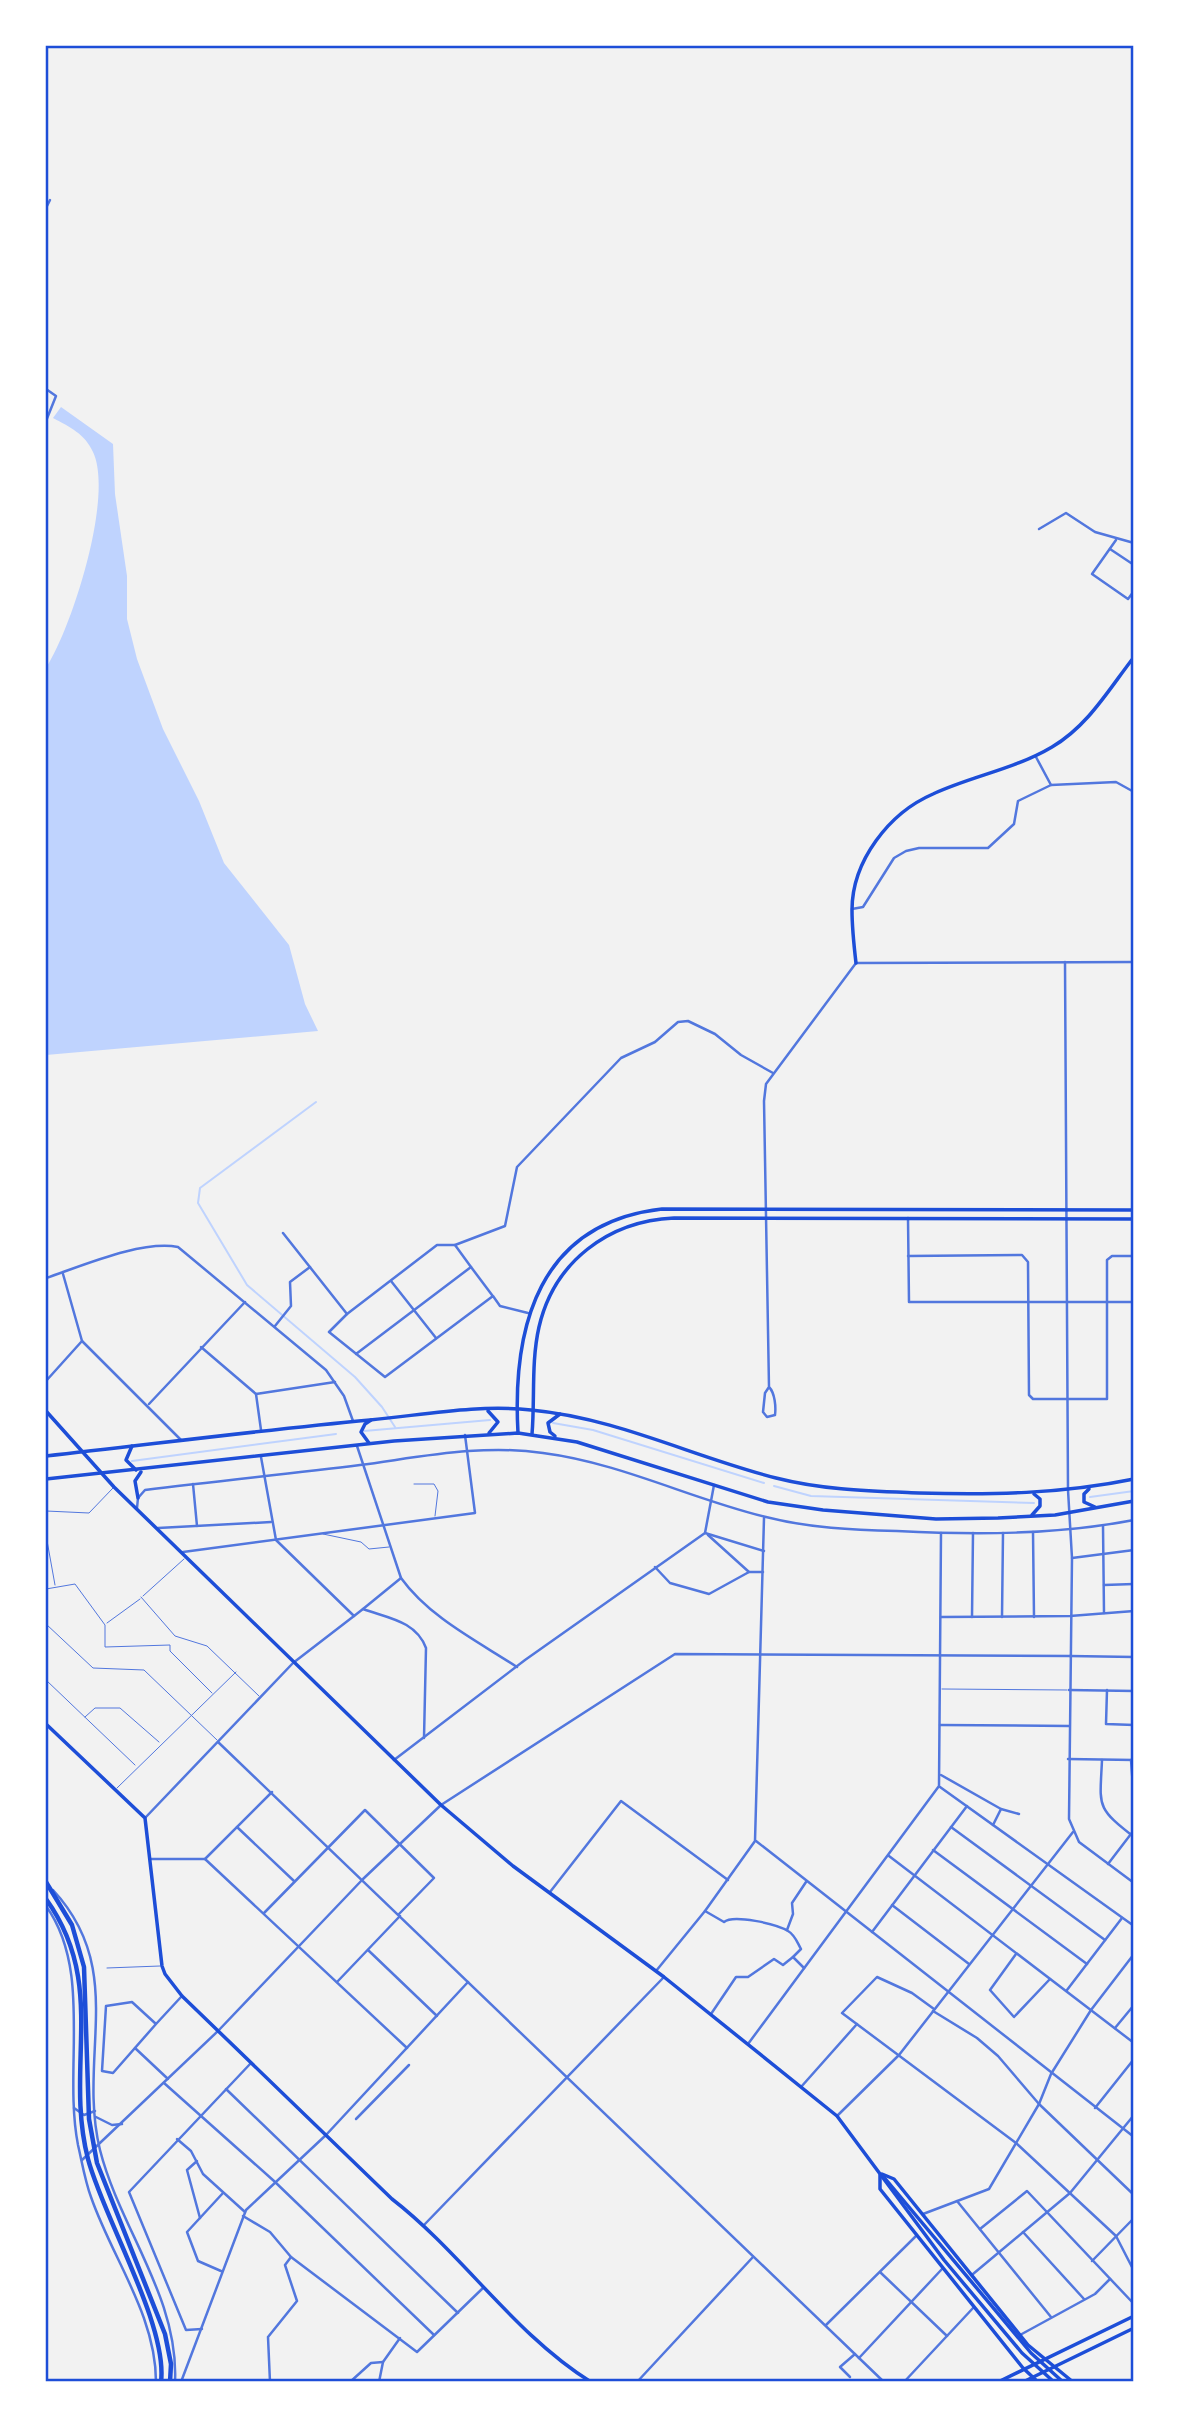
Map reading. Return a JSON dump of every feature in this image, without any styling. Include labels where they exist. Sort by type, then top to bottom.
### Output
[{"type":"highway","points":[[47,1883],[72,1925],[84,1967],[88,2100],[97,2163],[165,2334],[173,2382]]},
{"type":"highway","points":[[46,1899],[70,1938],[79,1969],[80,2102],[88,2161],[155,2336],[158,2382]]},
{"type":"main road","points":[[856,963],[852,909],[862,863],[873,844],[901,814],[933,794],[1035,756],[1082,724],[1133,657]]},
{"type":"main road","points":[[518,1433],[522,1336],[534,1296],[571,1248],[618,1218],[662,1209],[1133,1210]]},
{"type":"main road","points":[[533,1434],[534,1359],[544,1311],[560,1279],[586,1249],[620,1229],[655,1219],[1133,1219]]},
{"type":"main road","points":[[46,1456],[353,1422],[517,1408],[565,1414],[633,1431],[767,1476],[808,1486],[858,1491],[1032,1493],[1094,1487],[1133,1479]]},
{"type":"main road","points":[[485,1409],[498,1418],[495,1429],[487,1434]]},
{"type":"main road","points":[[46,1411],[114,1487],[441,1805],[549,1892],[664,1977],[837,2116],[944,2260],[1016,2347],[1054,2382]]},
{"type":"main road","points":[[558,1437],[550,1432],[548,1423],[555,1416],[565,1414]]},
{"type":"main road","points":[[371,1444],[361,1432],[365,1424],[373,1420]]},
{"type":"main road","points":[[46,1479],[371,1444],[518,1433],[558,1437],[768,1502],[823,1510],[936,1519],[1030,1517],[1070,1513],[1133,1501]]},
{"type":"main road","points":[[134,1445],[128,1449],[126,1460],[137,1471]]},
{"type":"main road","points":[[138,1498],[135,1481],[145,1470]]},
{"type":"main road","points":[[1094,1487],[1087,1490],[1083,1499],[1087,1505],[1099,1508]]},
{"type":"main road","points":[[1030,1517],[1040,1506],[1040,1499],[1032,1493]]},
{"type":"main road","points":[[46,1724],[145,1818],[162,1966],[164,1974],[182,1996],[392,2199],[424,2225],[483,2288],[561,2363],[591,2382]]},
{"type":"main road","points":[[880,2173],[894,2179],[1020,2335],[1073,2382]]},
{"type":"main road","points":[[880,2173],[880,2189],[1023,2368],[1038,2382]]},
{"type":"main road","points":[[880,2173],[1031,2353],[1063,2382]]},
{"type":"main road","points":[[998,2382],[1133,2316]]},
{"type":"main road","points":[[1023,2382],[1133,2328]]},
{"type":"street","points":[[46,208],[50,200]]},
{"type":"street","points":[[46,389],[56,396],[46,421]]},
{"type":"street","points":[[1039,529],[1066,513],[1095,531],[1133,543]]},
{"type":"street","points":[[1116,539],[1092,574],[1128,599],[1133,592]]},
{"type":"street","points":[[1110,549],[1133,565]]},
{"type":"street","points":[[1035,756],[1051,785]]},
{"type":"street","points":[[852,909],[863,907],[894,858],[919,848],[988,848],[1014,824],[1018,801],[1051,785],[1116,782],[1133,792]]},
{"type":"street","points":[[1065,962],[1068,1490],[1072,1558],[1069,1819],[1079,1842],[1133,1883]]},
{"type":"street","points":[[769,1387],[774,1393],[776,1411],[775,1415],[767,1417],[763,1412],[765,1393],[769,1387],[765,1218],[766,1084],[826,1007],[856,963],[1133,962]]},
{"type":"street","points":[[493,1296],[385,1377],[329,1332],[347,1314],[437,1245],[455,1245],[505,1226],[517,1167],[621,1058],[654,1041],[678,1022],[688,1021],[715,1034],[741,1055],[773,1073]]},
{"type":"street","points":[[908,1218],[909,1302],[1133,1302]]},
{"type":"street","points":[[283,1233],[347,1314]]},
{"type":"street","points":[[46,1278],[134,1251],[171,1245],[185,1250],[326,1370],[335,1382],[353,1422]]},
{"type":"street","points":[[455,1245],[500,1306],[528,1313]]},
{"type":"street","points":[[908,1256],[1022,1255],[1028,1262],[1029,1395],[1033,1399],[1107,1399],[1107,1261],[1112,1256],[1133,1256]]},
{"type":"street","points":[[275,1326],[289,1310],[290,1282],[310,1267]]},
{"type":"street","points":[[356,1354],[471,1267]]},
{"type":"street","points":[[62,1273],[82,1341],[181,1440]]},
{"type":"street","points":[[391,1281],[436,1338]]},
{"type":"street","points":[[148,1405],[246,1302]]},
{"type":"street","points":[[46,1381],[82,1341]]},
{"type":"street","points":[[201,1347],[256,1394],[261,1432]]},
{"type":"street","points":[[256,1394],[335,1382]]},
{"type":"street","points":[[183,1552],[475,1513],[465,1435]]},
{"type":"street","points":[[358,1446],[401,1578],[427,1607],[517,1667]]},
{"type":"street","points":[[137,1508],[138,1498],[145,1490],[466,1451],[530,1451],[597,1463],[764,1517],[827,1528],[973,1533],[1071,1529],[1133,1520]]},
{"type":"street","points":[[261,1457],[276,1540],[354,1616]]},
{"type":"street","points":[[193,1484],[197,1526]]},
{"type":"street","points":[[394,1760],[517,1667],[705,1533],[714,1484]]},
{"type":"street","points":[[656,1971],[729,1880],[755,1841],[764,1517]]},
{"type":"street","points":[[158,1528],[271,1522]]},
{"type":"street","points":[[1103,1526],[1104,1613]]},
{"type":"street","points":[[1033,1531],[1034,1616]]},
{"type":"street","points":[[1002,1617],[1003,1532]]},
{"type":"street","points":[[705,1533],[764,1551]]},
{"type":"street","points":[[705,1533],[749,1572]]},
{"type":"street","points":[[748,2044],[939,1786],[940,1533]]},
{"type":"street","points":[[972,1617],[973,1533]]},
{"type":"street","points":[[1072,1558],[1133,1550]]},
{"type":"street","points":[[655,1567],[670,1583],[709,1594],[749,1572],[763,1572]]},
{"type":"street","points":[[145,1818],[293,1664],[401,1578]]},
{"type":"street","points":[[1104,1585],[1133,1584]]},
{"type":"street","points":[[363,1609],[414,1628],[423,1640],[426,1648],[424,1738]]},
{"type":"street","points":[[940,1617],[1070,1616],[1133,1611]]},
{"type":"street","points":[[82,2160],[218,2031],[363,1879],[441,1805],[675,1654],[1133,1657]]},
{"type":"street","points":[[1069,1690],[1133,1691]]},
{"type":"street","points":[[1107,1690],[1105,1724],[1133,1725]]},
{"type":"street","points":[[940,1725],[1069,1726]]},
{"type":"street","points":[[218,1742],[884,2382]]},
{"type":"street","points":[[1068,1759],[1132,1760],[1133,1800]]},
{"type":"street","points":[[1102,1760],[1100,1801],[1104,1813],[1132,1835]]},
{"type":"street","points":[[940,1774],[1001,1809],[1018,1814]]},
{"type":"street","points":[[939,1786],[1133,1926]]},
{"type":"street","points":[[205,1859],[272,1792]]},
{"type":"street","points":[[549,1892],[621,1801],[729,1880]]},
{"type":"street","points":[[872,1933],[967,1806]]},
{"type":"street","points":[[993,1825],[1001,1809]]},
{"type":"street","points":[[264,1913],[365,1810],[434,1878],[337,1982]]},
{"type":"street","points":[[237,1827],[295,1881]]},
{"type":"street","points":[[951,1827],[1105,1940]]},
{"type":"street","points":[[1108,1864],[1132,1835],[1133,1830]]},
{"type":"street","points":[[837,2116],[899,2054],[1046,1863],[1073,1832]]},
{"type":"street","points":[[755,1841],[1133,2137]]},
{"type":"street","points":[[933,1850],[1087,1964]]},
{"type":"street","points":[[888,1855],[1133,2043]]},
{"type":"street","points":[[150,1859],[205,1859],[407,2048]]},
{"type":"street","points":[[787,1930],[793,1903],[806,1881]]},
{"type":"street","points":[[47,1883],[75,1916],[95,1968],[95,2111],[99,2146],[112,2186],[171,2326],[173,2382]]},
{"type":"street","points":[[892,1905],[969,1964]]},
{"type":"street","points":[[46,1906],[56,1921],[68,1951],[71,1970],[74,2108],[90,2197],[148,2329],[158,2382]]},
{"type":"street","points":[[705,1911],[724,1922],[736,1917],[787,1930],[795,1937],[800,1949],[783,1965],[774,1959],[748,1977],[736,1977],[711,2014]]},
{"type":"street","points":[[1066,1991],[1122,1918]]},
{"type":"street","points":[[368,1950],[437,2016]]},
{"type":"street","points":[[1016,1953],[990,1990],[1014,2017],[1050,1979]]},
{"type":"street","points":[[922,2215],[989,2189],[1039,2105],[1051,2074],[1091,2010],[1133,1954]]},
{"type":"street","points":[[793,1957],[804,1968]]},
{"type":"street","points":[[424,2225],[664,1977]]},
{"type":"street","points":[[1133,2194],[1039,2105],[998,2056],[977,2038],[912,1993],[877,1978],[842,2013],[1016,2143],[1116,2236],[1133,2271]]},
{"type":"street","points":[[181,2382],[244,2213],[326,2135],[468,1982]]},
{"type":"street","points":[[156,2024],[132,2002],[106,2006],[102,2071],[113,2073],[182,1996]]},
{"type":"street","points":[[1115,2028],[1133,2005]]},
{"type":"street","points":[[801,2087],[857,2024]]},
{"type":"street","points":[[135,2048],[168,2079]]},
{"type":"street","points":[[1095,2108],[1133,2059]]},
{"type":"street","points":[[202,2329],[186,2330],[129,2192],[251,2063]]},
{"type":"street","points":[[356,2119],[409,2065]]},
{"type":"street","points":[[164,2083],[274,2182],[434,2335]]},
{"type":"street","points":[[226,2090],[458,2313]]},
{"type":"street","points":[[74,2108],[84,2115],[95,2111]]},
{"type":"street","points":[[972,2274],[1070,2193],[1133,2115]]},
{"type":"street","points":[[96,2117],[112,2125],[122,2124]]},
{"type":"street","points":[[177,2139],[198,2160],[203,2174],[244,2213],[270,2232],[291,2257],[417,2352],[483,2288]]},
{"type":"street","points":[[198,2160],[187,2171],[200,2218]]},
{"type":"street","points":[[980,2229],[1027,2191],[1133,2304]]},
{"type":"street","points":[[221,2271],[198,2261],[187,2232],[223,2193]]},
{"type":"street","points":[[957,2201],[1051,2317]]},
{"type":"street","points":[[1092,2261],[1133,2218]]},
{"type":"street","points":[[1023,2232],[1084,2299]]},
{"type":"street","points":[[826,2325],[916,2236]]},
{"type":"street","points":[[270,2382],[268,2337],[281,2316],[297,2301],[285,2265],[291,2257]]},
{"type":"street","points":[[636,2382],[753,2257]]},
{"type":"street","points":[[859,2358],[942,2269]]},
{"type":"street","points":[[880,2272],[947,2336]]},
{"type":"street","points":[[1020,2335],[1095,2294],[1110,2279]]},
{"type":"street","points":[[904,2382],[974,2307]]},
{"type":"street","points":[[380,2382],[383,2362],[400,2338]]},
{"type":"street","points":[[850,2377],[840,2367],[855,2354]]},
{"type":"street","points":[[350,2382],[371,2363],[383,2362]]},
{"type":"lane","points":[[414,1485],[434,1484],[438,1491],[435,1519]]},
{"type":"lane","points":[[46,1511],[89,1513],[114,1487]]},
{"type":"lane","points":[[323,1534],[361,1542],[369,1549],[391,1547]]},
{"type":"lane","points":[[46,1535],[55,1588]]},
{"type":"lane","points":[[105,1625],[187,1556]]},
{"type":"lane","points":[[46,1589],[75,1584],[105,1625],[106,1647],[170,1645],[170,1651],[212,1693]]},
{"type":"lane","points":[[141,1597],[175,1636],[207,1646],[261,1698]]},
{"type":"lane","points":[[46,1619],[46,1623],[93,1668],[144,1670],[218,1742]]},
{"type":"lane","points":[[116,1789],[236,1672]]},
{"type":"lane","points":[[46,1680],[137,1767]]},
{"type":"lane","points":[[940,1689],[1069,1690]]},
{"type":"lane","points":[[85,1717],[95,1708],[120,1707],[160,1744]]},
{"type":"lane","points":[[107,1968],[162,1966]]},
{"type":"water","points":[[61,407],[113,444],[115,494],[127,576],[127,619],[137,659],[163,729],[199,801],[224,863],[289,945],[305,1004],[318,1031],[46,1055],[46,668],[78,594],[94,529],[98,499],[98,472],[93,452],[81,436],[53,418]]},
{"type":"waterway","points":[[316,1102],[200,1188],[198,1203],[247,1285],[355,1377],[382,1407],[395,1427]]},
{"type":"waterway","points":[[364,1431],[490,1420]]},
{"type":"waterway","points":[[553,1423],[593,1430],[764,1483]]},
{"type":"waterway","points":[[132,1461],[336,1434]]},
{"type":"waterway","points":[[774,1486],[811,1496],[1034,1503]]},
{"type":"waterway","points":[[1090,1497],[1134,1491]]}]
